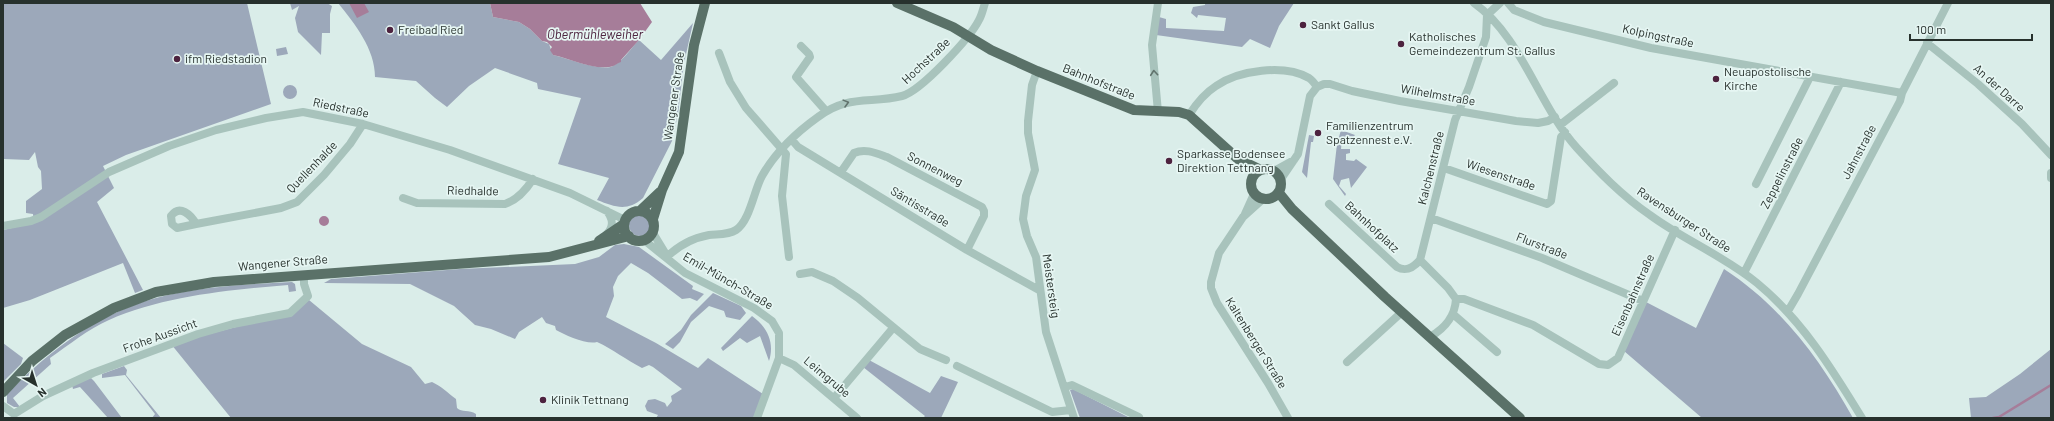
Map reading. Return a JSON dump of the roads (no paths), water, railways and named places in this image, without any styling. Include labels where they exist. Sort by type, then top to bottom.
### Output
[{"type":"main road","name":"Wangener Straße","points":[[653,218],[662,190],[674,166],[682,140],[694,45],[705,3]]},
{"type":"main road","name":"Bahnhofstraße","points":[[897,3],[953,27],[991,50],[1037,71],[1134,110],[1178,112],[1189,115]]},
{"type":"main road","points":[[1189,115],[1238,159],[1251,180],[1251,188],[1292,209],[1402,312],[1520,418]]},
{"type":"main road","points":[[1238,159],[1261,170]]},
{"type":"main road","points":[[1251,180],[1255,174],[1261,170],[1268,169],[1277,175],[1282,186],[1267,196]]},
{"type":"main road","name":"Wangener Straße","points":[[641,210],[662,190]]},
{"type":"main road","points":[[641,210],[648,213],[653,218],[655,226],[653,233],[644,240],[634,240],[628,236],[625,230],[624,222],[633,212],[641,210]]},
{"type":"main road","name":"Wangener Straße","points":[[596,244],[624,222]]},
{"type":"main road","name":"Wangener Straße","points":[[3,392],[32,362],[65,335],[95,317],[127,302],[156,292],[188,285],[536,258],[574,252],[596,244],[628,236]]},
{"type":"street","name":"Hochstraße","points":[[667,257],[674,250],[691,240],[730,233],[737,229],[752,203],[762,176],[783,148],[826,111],[838,105],[852,101],[908,94],[921,86],[968,36],[980,19],[985,3]]},
{"type":"street","points":[[1158,3],[1152,45],[1158,112]]},
{"type":"street","name":"Ravensburger Straße","points":[[1474,3],[1487,15],[1515,50],[1555,117],[1575,146],[1616,189],[1651,216],[1744,274],[1788,311],[1808,335],[1862,418]]},
{"type":"street","points":[[1487,15],[1500,3]]},
{"type":"street","name":"Kolpingstraße","points":[[1508,3],[1514,10],[1544,22],[1651,48],[1902,92]]},
{"type":"street","name":"Jahnstraße","points":[[1788,311],[1900,101],[1902,92],[1948,3]]},
{"type":"street","name":"Kalchenstraße","points":[[1420,260],[1455,120],[1469,86],[1486,37],[1487,15]]},
{"type":"street","name":"An der Darre","points":[[1927,43],[1978,84],[2022,124],[2051,155]]},
{"type":"street","points":[[801,46],[810,57],[796,78],[826,111]]},
{"type":"street","points":[[719,53],[730,82],[746,108],[783,148],[786,154],[782,196],[789,257]]},
{"type":"street","points":[[1189,115],[1194,106],[1217,86],[1248,73],[1266,70],[1292,73],[1310,78],[1317,87],[1310,96],[1298,154],[1294,160],[1277,175]]},
{"type":"street","name":"Meistersteig","points":[[1037,71],[1032,85],[1028,121],[1028,133],[1035,170],[1026,196],[1023,219],[1027,236],[1036,257],[1039,290],[1046,332],[1074,418]]},
{"type":"street","points":[[1756,184],[1810,77]]},
{"type":"street","name":"Zeppelinstraße","points":[[1744,274],[1841,82]]},
{"type":"street","points":[[1560,125],[1614,83]]},
{"type":"street","name":"Wilhelmstraße","points":[[1317,87],[1330,84],[1352,91],[1458,111],[1538,123],[1548,121],[1555,117]]},
{"type":"street","name":"Riedstraße","points":[[3,226],[31,221],[54,210],[108,172],[169,146],[216,130],[266,118],[303,112],[363,124],[450,150],[570,193],[624,222]]},
{"type":"street","name":"Quellenhalde","points":[[196,224],[281,208],[297,202],[324,175],[350,144],[363,124]]},
{"type":"street","name":"Wiesenstraße","points":[[1444,168],[1547,204],[1551,201],[1561,137],[1565,132]]},
{"type":"street","name":"Säntisstraße","points":[[792,140],[798,146],[968,250],[1039,290]]},
{"type":"street","name":"Sonnenweg","points":[[841,172],[854,153],[864,151],[873,152],[887,157],[982,207],[984,216],[968,250]]},
{"type":"street","points":[[2051,173],[2051,178]]},
{"type":"street","name":"Riedhalde","points":[[403,198],[417,202],[505,204],[515,199],[524,191],[533,179]]},
{"type":"street","name":"Kaltenberger Straße","points":[[1267,196],[1245,215],[1219,253],[1212,275],[1211,288],[1217,303],[1268,383],[1288,418]]},
{"type":"street","name":"Bahnhofplatz","points":[[1329,204],[1397,267],[1401,269],[1411,268],[1420,260]]},
{"type":"street","points":[[605,236],[612,226],[612,219],[607,212]]},
{"type":"street","name":"Flurstraße","points":[[1431,218],[1542,258],[1643,301]]},
{"type":"street","name":"Eisenbahnstraße","points":[[1456,299],[1464,298],[1533,324],[1599,364],[1608,365],[1618,358],[1675,230]]},
{"type":"street","name":"Emil-Münch-Straße","points":[[653,233],[667,257]]},
{"type":"street","name":"Emil-Münch-Straße","points":[[644,240],[685,273],[768,317],[779,333],[779,358],[757,418]]},
{"type":"street","points":[[1420,260],[1448,288],[1456,299],[1454,315],[1443,327],[1430,337]]},
{"type":"street","points":[[800,274],[812,272],[833,281],[858,298],[920,349],[946,360]]},
{"type":"street","name":"Frohe Aussicht","points":[[3,406],[14,414],[65,385],[118,363],[198,334],[233,324],[290,313],[308,296],[304,284],[304,275]]},
{"type":"street","points":[[1347,362],[1402,312]]},
{"type":"street","points":[[1454,315],[1497,352]]},
{"type":"street","points":[[834,398],[893,328]]},
{"type":"street","name":"Leimgrube","points":[[779,358],[794,364],[857,418]]},
{"type":"street","points":[[957,366],[1052,412],[1071,410]]},
{"type":"street","points":[[1065,387],[1072,385],[1139,417]]},
{"type":"water","points":[[349,3],[364,3],[369,12],[357,18]]},
{"type":"water","name":"Obermühleweiher","points":[[490,3],[640,3],[652,22],[639,40],[621,60],[621,62],[611,67],[594,67],[553,55],[550,50],[552,47],[547,42],[542,41],[530,29],[519,22],[493,17]]},
{"type":"water","points":[[322,216],[326,216],[328,217],[328,225],[322,226],[319,223],[319,219]]},
{"type":"waterway","points":[[1993,418],[1999,417],[2051,385]]},
{"type":"place","name":"Sankt Gallus","points":[[1303,25]]},
{"type":"place","name":"Freibad Ried","points":[[390,30]]},
{"type":"place","name":"Katholisches Gemeindezentrum St. Gallus","points":[[1401,44]]},
{"type":"place","name":"ifm Riedstadion","points":[[177,59]]},
{"type":"place","name":"Neuapostolische Kirche","points":[[1716,79]]},
{"type":"place","name":"Familienzentrum Spatzennest e.V.","points":[[1318,133]]},
{"type":"place","name":"Sparkasse Bodensee Direktion Tettnang","points":[[1169,161]]},
{"type":"place","name":"Klinik Tettnang","points":[[543,400]]}]
